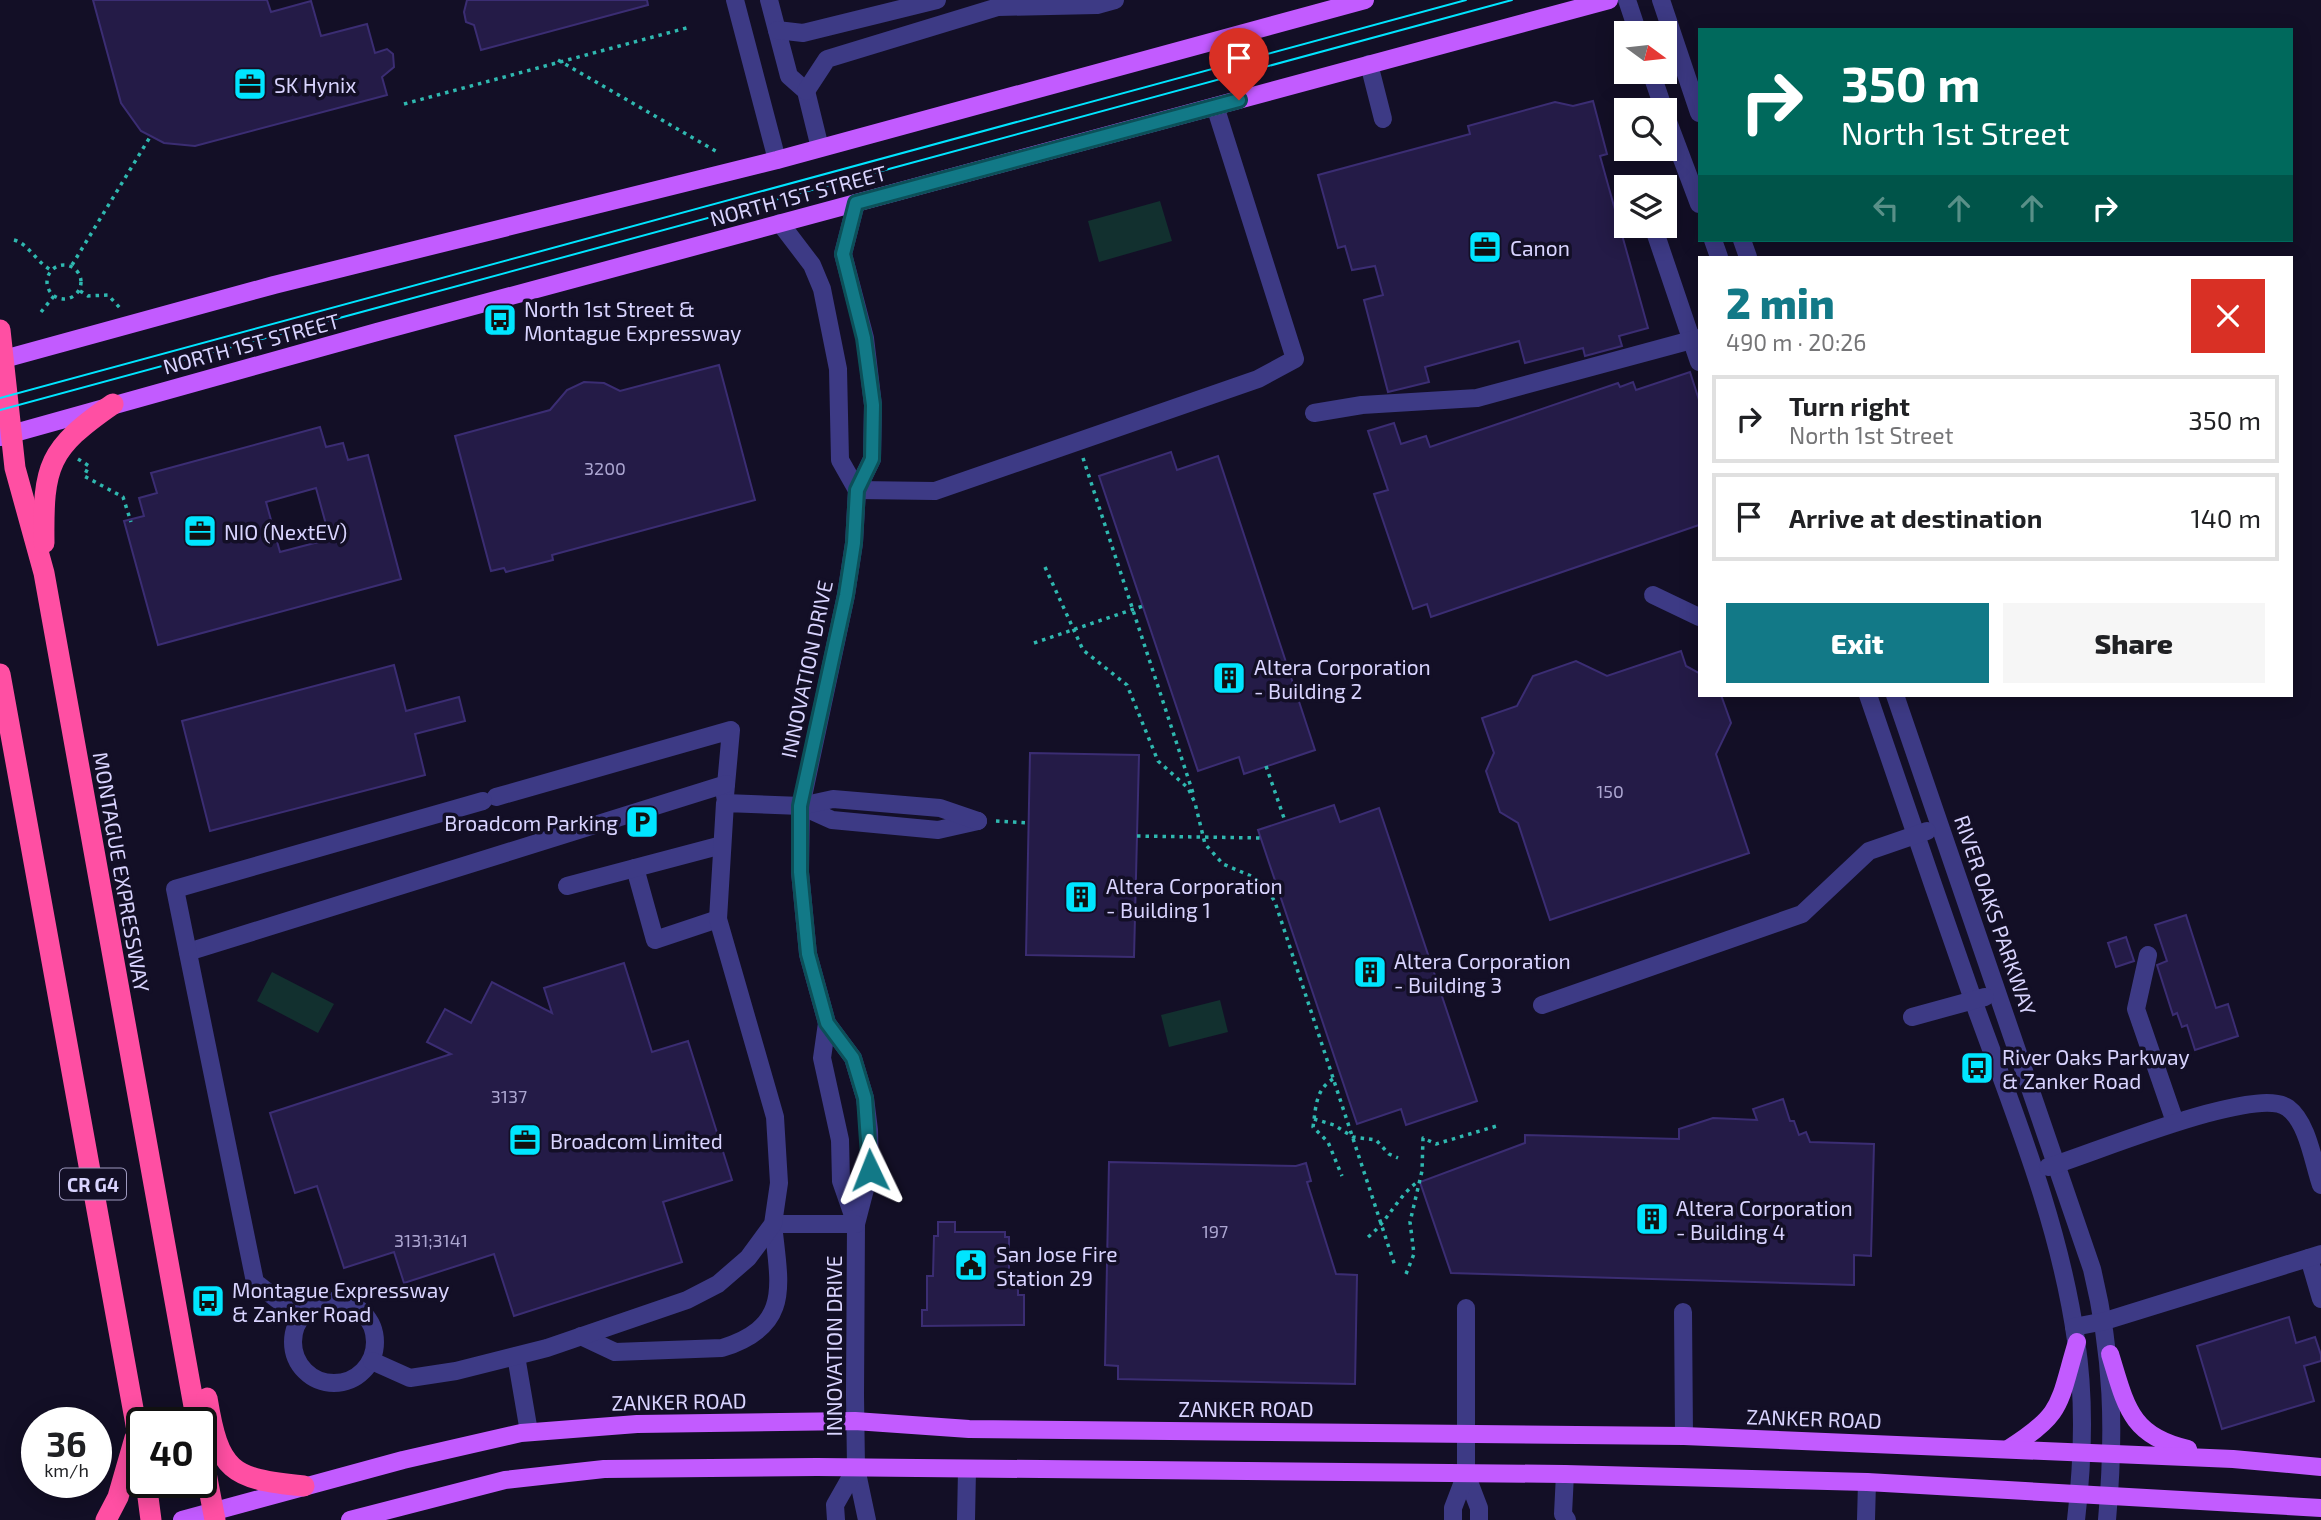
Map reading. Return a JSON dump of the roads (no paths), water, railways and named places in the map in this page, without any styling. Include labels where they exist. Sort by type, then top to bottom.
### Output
[{"type":"highway","name":"MONTAGUE EXPRESSWAY","points":[[0,330],[6,436],[44,573],[194,1407]]},
{"type":"highway","points":[[44,573],[44,499],[50,465],[60,448],[79,428],[113,404]]},
{"type":"highway","name":"CR G4","points":[[0,674],[133,1407]]},
{"type":"highway","points":[[180,1329],[201,1366],[213,1436],[227,1463],[246,1477],[264,1482],[304,1486]]},
{"type":"highway","points":[[106,1520],[118,1496],[126,1468]]},
{"type":"highway","points":[[149,1498],[152,1520]]},
{"type":"highway","points":[[211,1498],[214,1516]]},
{"type":"main road","name":"NORTH 1ST STREET","points":[[2,360],[274,285],[777,160],[1365,0]]},
{"type":"main road","name":"NORTH 1ST STREET","points":[[6,436],[113,404],[1609,0]]},
{"type":"main road","points":[[2008,1448],[2048,1422],[2056,1410],[2075,1335]]},
{"type":"main road","points":[[2110,1354],[2132,1414],[2148,1436],[2170,1445],[2233,1459]]},
{"type":"main road","name":"ZANKER ROAD","points":[[182,1520],[214,1516],[304,1486],[470,1443],[529,1432],[626,1424],[855,1421],[969,1429],[1685,1436],[2008,1448],[2112,1456],[2233,1459],[2321,1467]]},
{"type":"main road","points":[[350,1520],[505,1480],[592,1470],[856,1468],[1565,1474],[1867,1482],[2109,1494],[2231,1505],[2321,1507]]},
{"type":"street","points":[[735,0],[777,160]]},
{"type":"street","points":[[769,0],[789,76],[806,91],[820,148]]},
{"type":"street","points":[[777,30],[803,33],[937,0]]},
{"type":"street","points":[[806,91],[827,59],[998,7],[1097,5],[1115,0]]},
{"type":"street","points":[[1627,0],[1634,21]]},
{"type":"street","points":[[1661,0],[1698,110]]},
{"type":"street","points":[[1369,64],[1383,119]]},
{"type":"street","points":[[780,223],[812,265],[822,289],[838,369],[840,460],[857,490],[935,491],[1258,379],[1295,359],[1214,106]]},
{"type":"street","points":[[1677,145],[1698,201]]},
{"type":"street","name":"INNOVATION DRIVE","points":[[856,203],[843,254],[864,338],[873,405],[872,459],[857,490],[854,543],[846,595],[800,806],[803,909],[808,954],[827,1023],[853,1058],[865,1098],[870,1170],[856,1224],[855,1421],[856,1468],[867,1520]]},
{"type":"street","points":[[1657,238],[1695,339],[1698,356]]},
{"type":"street","points":[[1314,413],[1362,405],[1477,398],[1695,339]]},
{"type":"street","points":[[1653,595],[1698,617]]},
{"type":"street","points":[[1869,697],[2034,1171],[2061,1259],[2075,1335],[2081,1454],[2076,1520]]},
{"type":"street","name":"RIVER OAKS PARKWAY","points":[[1896,697],[2092,1269],[2110,1354],[2112,1456],[2107,1520]]},
{"type":"street","points":[[301,1318],[255,1282],[175,889],[731,730],[718,919],[775,1117],[779,1183],[773,1224],[779,1284],[777,1306],[751,1336],[722,1348],[615,1352],[581,1336]]},
{"type":"street","points":[[188,952],[726,784]]},
{"type":"street","points":[[725,803],[800,806],[833,799],[940,808],[978,821]]},
{"type":"street","points":[[1542,1005],[1802,914],[1869,851],[1941,827]]},
{"type":"street","points":[[566,886],[722,845]]},
{"type":"street","points":[[635,868],[655,940],[718,919]]},
{"type":"street","points":[[2148,955],[2136,1009],[2175,1122]]},
{"type":"street","points":[[1912,1017],[1998,993]]},
{"type":"street","name":"INNOVATION DRIVE","points":[[827,1023],[822,1058],[840,1140],[841,1181],[856,1224]]},
{"type":"street","points":[[2034,1171],[2175,1122],[2265,1101],[2287,1107],[2301,1124],[2321,1185]]},
{"type":"street","points":[[773,1224],[856,1224]]},
{"type":"street","points":[[372,1361],[410,1378],[456,1371],[516,1356],[687,1300],[718,1284],[748,1258],[773,1224]]},
{"type":"street","points":[[2075,1335],[2105,1321],[2315,1256],[2321,1299]]},
{"type":"street","points":[[332,1301],[350,1304],[365,1314],[374,1330],[376,1346],[372,1361],[362,1374],[348,1381],[333,1384],[317,1380],[304,1371],[293,1345],[301,1318],[315,1306],[332,1301]]},
{"type":"street","points":[[1466,1308],[1466,1474],[1479,1508],[1479,1520]]},
{"type":"street","points":[[1683,1312],[1685,1436]]},
{"type":"street","points":[[516,1356],[529,1432]]},
{"type":"street","points":[[836,1520],[835,1505],[856,1468]]},
{"type":"street","points":[[966,1520],[967,1470]]},
{"type":"street","points":[[1453,1520],[1453,1508],[1466,1474]]},
{"type":"street","points":[[1565,1474],[1563,1514],[1567,1520]]},
{"type":"street","points":[[1866,1520],[1867,1482]]},
{"type":"tram line","points":[[0,398],[1466,0]]},
{"type":"tram line","points":[[0,410],[1512,0]]},
{"type":"place","name":"SK Hynix","points":[[250,84]]},
{"type":"place","name":"Canon","points":[[1485,247]]},
{"type":"place","name":"North 1st Street & Montague Expressway","points":[[500,320]]},
{"type":"place","name":"NIO (NextEV)","points":[[200,531]]},
{"type":"place","name":"Altera Corporation - Building 2","points":[[1229,678]]},
{"type":"place","name":"Broadcom Parking","points":[[642,822]]},
{"type":"place","name":"Altera Corporation - Building 1","points":[[1081,897]]},
{"type":"place","name":"Altera Corporation - Building 3","points":[[1370,972]]},
{"type":"place","name":"River Oaks Parkway & Zanker Road","points":[[1977,1068]]},
{"type":"place","name":"Broadcom Limited","points":[[525,1140]]},
{"type":"place","name":"Altera Corporation - Building 4","points":[[1652,1219]]},
{"type":"place","name":"San Jose Fire Station 29","points":[[971,1265]]},
{"type":"place","name":"Montague Expressway & Zanker Road","points":[[208,1301]]}]
